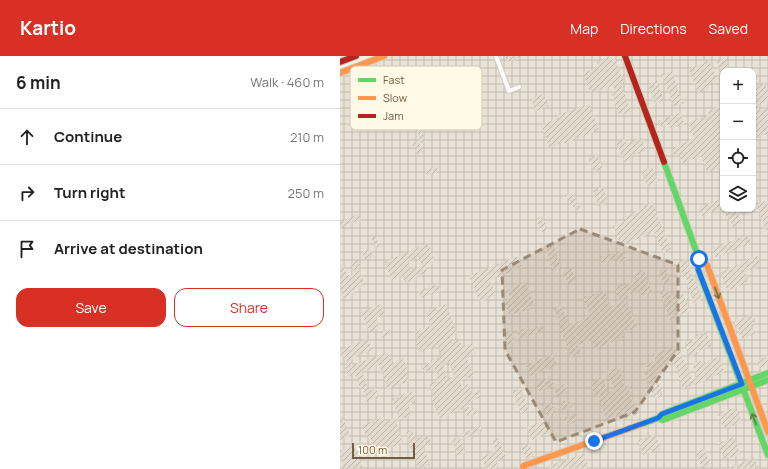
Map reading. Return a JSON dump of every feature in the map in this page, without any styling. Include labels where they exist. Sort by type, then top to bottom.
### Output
[{"type":"street","points":[[340,62],[356,56]]},
{"type":"street","points":[[358,66],[384,56]]},
{"type":"street","points":[[496,56],[509,91],[519,86]]},
{"type":"street","points":[[624,56],[699,259],[698,269],[768,455]]},
{"type":"street","points":[[340,73],[350,69]]},
{"type":"street","points":[[699,259],[707,265],[768,432]]},
{"type":"street","points":[[524,469],[523,466],[658,418],[663,420],[750,384],[768,373]]},
{"type":"street","points":[[750,384],[768,380]]},
{"type":"highlighted area","points":[[580,229],[678,265],[678,350],[635,412],[556,442],[505,350],[502,270]]},
{"type":"shaded area","points":[[389,56],[768,56],[768,469],[340,469],[340,75],[350,71],[350,130],[482,130],[482,66],[363,66]]},
{"type":"building","points":[[505,56],[523,56],[507,62]]},
{"type":"building","points":[[611,57],[612,60],[615,58],[624,82],[621,83],[631,111],[619,115],[612,94],[616,93],[613,86],[590,93],[583,73],[599,67],[597,62]]},
{"type":"building","points":[[726,58],[728,68],[720,68],[720,69],[717,61]]},
{"type":"building","points":[[709,60],[717,80],[708,84],[709,88],[698,93],[689,69]]},
{"type":"building","points":[[672,71],[680,96],[684,103],[674,107],[662,74]]},
{"type":"building","points":[[657,81],[664,100],[655,104],[648,85]]},
{"type":"building","points":[[765,83],[768,91],[768,101],[758,105],[760,111],[768,108],[768,134],[756,137],[756,104],[756,86]]},
{"type":"building","points":[[544,94],[549,106],[536,111],[531,99]]},
{"type":"building","points":[[589,104],[599,130],[565,144],[564,142],[549,147],[541,125],[556,119],[555,116]]},
{"type":"building","points":[[720,106],[720,168],[707,172],[701,156],[683,163],[679,154],[675,156],[671,149],[694,138],[688,122],[709,115],[708,111]]},
{"type":"building","points":[[680,113],[684,124],[671,129],[669,124],[661,127],[658,121]]},
{"type":"building","points":[[417,130],[422,130],[425,142],[419,143],[423,152],[417,155],[412,144],[420,140]]},
{"type":"building","points":[[642,138],[646,151],[631,156],[632,159],[624,162],[616,142],[625,139],[626,143]]},
{"type":"building","points":[[597,155],[603,168],[594,172],[588,158]]},
{"type":"building","points":[[437,167],[438,172],[427,175],[425,170]]},
{"type":"building","points":[[652,167],[658,181],[647,186],[641,172]]},
{"type":"building","points":[[603,187],[608,202],[598,206],[593,190]]},
{"type":"building","points":[[571,193],[581,208],[576,211],[566,196]]},
{"type":"building","points":[[720,199],[720,209],[702,216],[699,208]]},
{"type":"building","points":[[768,200],[768,235],[756,205]]},
{"type":"building","points":[[652,202],[671,249],[663,253],[654,232],[621,246],[613,226],[626,221],[624,217],[644,208],[643,205]]},
{"type":"building","points":[[724,212],[737,212],[742,223],[733,227],[729,218],[727,219]]},
{"type":"building","points":[[359,214],[361,220],[355,223],[354,221],[346,224],[347,226],[342,228],[341,226],[340,227],[340,222]]},
{"type":"building","points":[[542,216],[548,229],[542,232],[536,219]]},
{"type":"building","points":[[748,235],[751,244],[715,257],[712,248]]},
{"type":"building","points":[[376,236],[379,246],[375,248],[371,238]]},
{"type":"building","points":[[428,243],[435,261],[425,265],[427,272],[405,283],[402,276],[391,280],[385,262]],"holes":[[[418,257],[422,266],[411,270],[408,261]]]},
{"type":"building","points":[[553,243],[561,268],[553,271],[545,246]]},
{"type":"building","points":[[371,249],[374,256],[365,260],[362,252]]},
{"type":"building","points":[[623,250],[626,260],[619,262],[617,258],[602,264],[600,257]]},
{"type":"building","points":[[517,256],[522,267],[490,280],[496,295],[480,302],[469,276]]},
{"type":"building","points":[[758,256],[760,266],[745,272],[749,282],[727,291],[721,272],[744,262],[743,261]]},
{"type":"building","points":[[687,259],[693,279],[695,278],[703,300],[694,304],[686,282],[686,277],[683,276],[678,262]]},
{"type":"building","points":[[358,260],[361,267],[358,268],[365,284],[353,290],[355,292],[344,298],[340,289],[340,266],[343,265],[348,276],[355,273],[350,264]]},
{"type":"building","points":[[571,268],[576,280],[568,284],[563,272]]},
{"type":"building","points":[[666,268],[670,282],[663,284],[659,271]]},
{"type":"building","points":[[644,270],[652,292],[642,296],[639,290],[627,295],[628,298],[626,299],[637,327],[622,333],[624,337],[595,349],[592,340],[578,345],[581,354],[571,358],[554,309],[561,305],[569,324],[585,319],[584,317],[590,315],[583,297],[605,291],[610,307],[620,302],[614,287],[622,284],[623,286],[636,281],[633,275]]},
{"type":"building","points":[[526,281],[528,290],[535,305],[524,311],[509,315],[504,301],[511,299],[507,290]]},
{"type":"building","points":[[439,284],[441,291],[421,298],[418,291]]},
{"type":"building","points":[[667,289],[669,296],[682,291],[690,311],[677,316],[678,319],[671,322],[660,292]]},
{"type":"building","points":[[381,304],[385,315],[376,318],[380,328],[369,332],[361,312]]},
{"type":"building","points":[[446,304],[457,333],[450,336],[452,342],[459,339],[462,346],[472,343],[476,352],[466,356],[474,376],[460,381],[462,387],[468,384],[472,394],[479,391],[481,397],[467,403],[470,410],[476,408],[478,413],[467,417],[464,408],[439,418],[431,397],[434,396],[429,384],[438,380],[437,375],[434,368],[424,372],[421,366],[442,356],[438,345],[419,353],[416,343],[419,342],[415,332],[431,326],[426,312]],"holes":[[[449,362],[454,376],[447,379],[443,364]]]},
{"type":"building","points":[[753,315],[756,323],[750,325],[754,334],[742,339],[738,328],[736,329],[733,322]]},
{"type":"building","points":[[542,325],[544,330],[520,339],[517,331],[529,327],[530,330]]},
{"type":"building","points":[[389,329],[391,334],[383,337],[381,332]]},
{"type":"building","points":[[511,331],[515,342],[506,345],[502,335]]},
{"type":"building","points":[[706,331],[712,346],[697,351],[698,354],[690,357],[684,343],[697,338],[696,335]]},
{"type":"building","points":[[368,339],[372,350],[351,359],[353,365],[388,352],[392,363],[404,359],[408,371],[406,372],[409,381],[388,389],[379,365],[362,372],[369,391],[376,388],[379,397],[367,401],[363,388],[360,389],[355,374],[348,377],[345,368],[348,366],[346,360],[344,361],[340,350]]},
{"type":"building","points":[[678,346],[693,381],[698,379],[692,364],[700,360],[702,364],[718,357],[724,372],[683,390],[673,359],[664,362],[667,369],[655,373],[663,396],[654,399],[645,373],[649,372],[646,364],[656,361],[653,354],[664,350],[664,352]]},
{"type":"building","points":[[553,354],[557,366],[530,376],[526,365]]},
{"type":"building","points":[[768,356],[768,365],[760,368],[757,361]]},
{"type":"building","points":[[619,367],[625,386],[627,385],[638,414],[620,421],[618,415],[606,420],[598,395],[595,396],[590,383],[603,378],[608,393],[614,390],[607,371]]},
{"type":"building","points":[[550,377],[554,385],[539,391],[535,383]]},
{"type":"building","points":[[564,384],[567,392],[557,397],[554,388]]},
{"type":"building","points":[[521,388],[529,411],[521,414],[512,391]]},
{"type":"building","points":[[412,391],[416,402],[408,405],[412,415],[399,420],[392,399]]},
{"type":"building","points":[[569,399],[572,407],[563,411],[560,403]]},
{"type":"building","points":[[551,402],[555,412],[547,416],[542,405]]},
{"type":"building","points":[[736,407],[742,422],[724,429],[718,414]]},
{"type":"building","points":[[575,413],[578,421],[568,425],[565,418]]},
{"type":"building","points":[[343,416],[350,436],[340,440],[340,417]]},
{"type":"building","points":[[384,417],[386,422],[395,418],[403,443],[376,453],[370,438],[367,439],[362,425]]},
{"type":"building","points":[[548,419],[553,432],[532,440],[527,427]]},
{"type":"building","points":[[481,426],[482,431],[463,438],[461,434]]},
{"type":"building","points":[[412,430],[416,439],[428,435],[431,443],[423,446],[430,465],[419,469],[408,442],[406,432]]},
{"type":"building","points":[[655,434],[661,449],[643,455],[638,440]]},
{"type":"building","points":[[460,437],[465,453],[457,456],[452,440]]},
{"type":"building","points":[[734,437],[740,454],[724,460],[718,443]]},
{"type":"building","points":[[498,438],[506,457],[496,461],[499,469],[486,469],[481,457],[496,451],[492,440]]},
{"type":"building","points":[[529,444],[534,457],[526,459],[521,447]]},
{"type":"building","points":[[354,446],[363,468],[345,469],[340,456],[340,451]]},
{"type":"building","points":[[704,449],[710,465],[702,468],[696,452]]},
{"type":"building","points":[[584,454],[589,469],[549,469],[548,466]]},
{"type":"building","points":[[754,458],[759,469],[727,469]]},
{"type":"traffic: fast","points":[[664,162],[699,259],[698,269],[768,455]]},
{"type":"traffic: fast","points":[[642,424],[658,418],[662,414],[768,373]]},
{"type":"traffic: fast","points":[[658,418],[663,420],[768,380]]},
{"type":"traffic: slow","points":[[358,66],[384,56]]},
{"type":"traffic: slow","points":[[340,73],[350,69]]},
{"type":"traffic: slow","points":[[699,259],[707,265],[768,432]]},
{"type":"traffic: slow","points":[[524,469],[523,466],[642,424]]},
{"type":"traffic: jam","points":[[340,62],[356,56]]},
{"type":"traffic: jam","points":[[625,56],[664,162]]},
{"type":"route","points":[[594,441],[658,418],[662,414],[742,384],[698,269],[699,259]]}]
